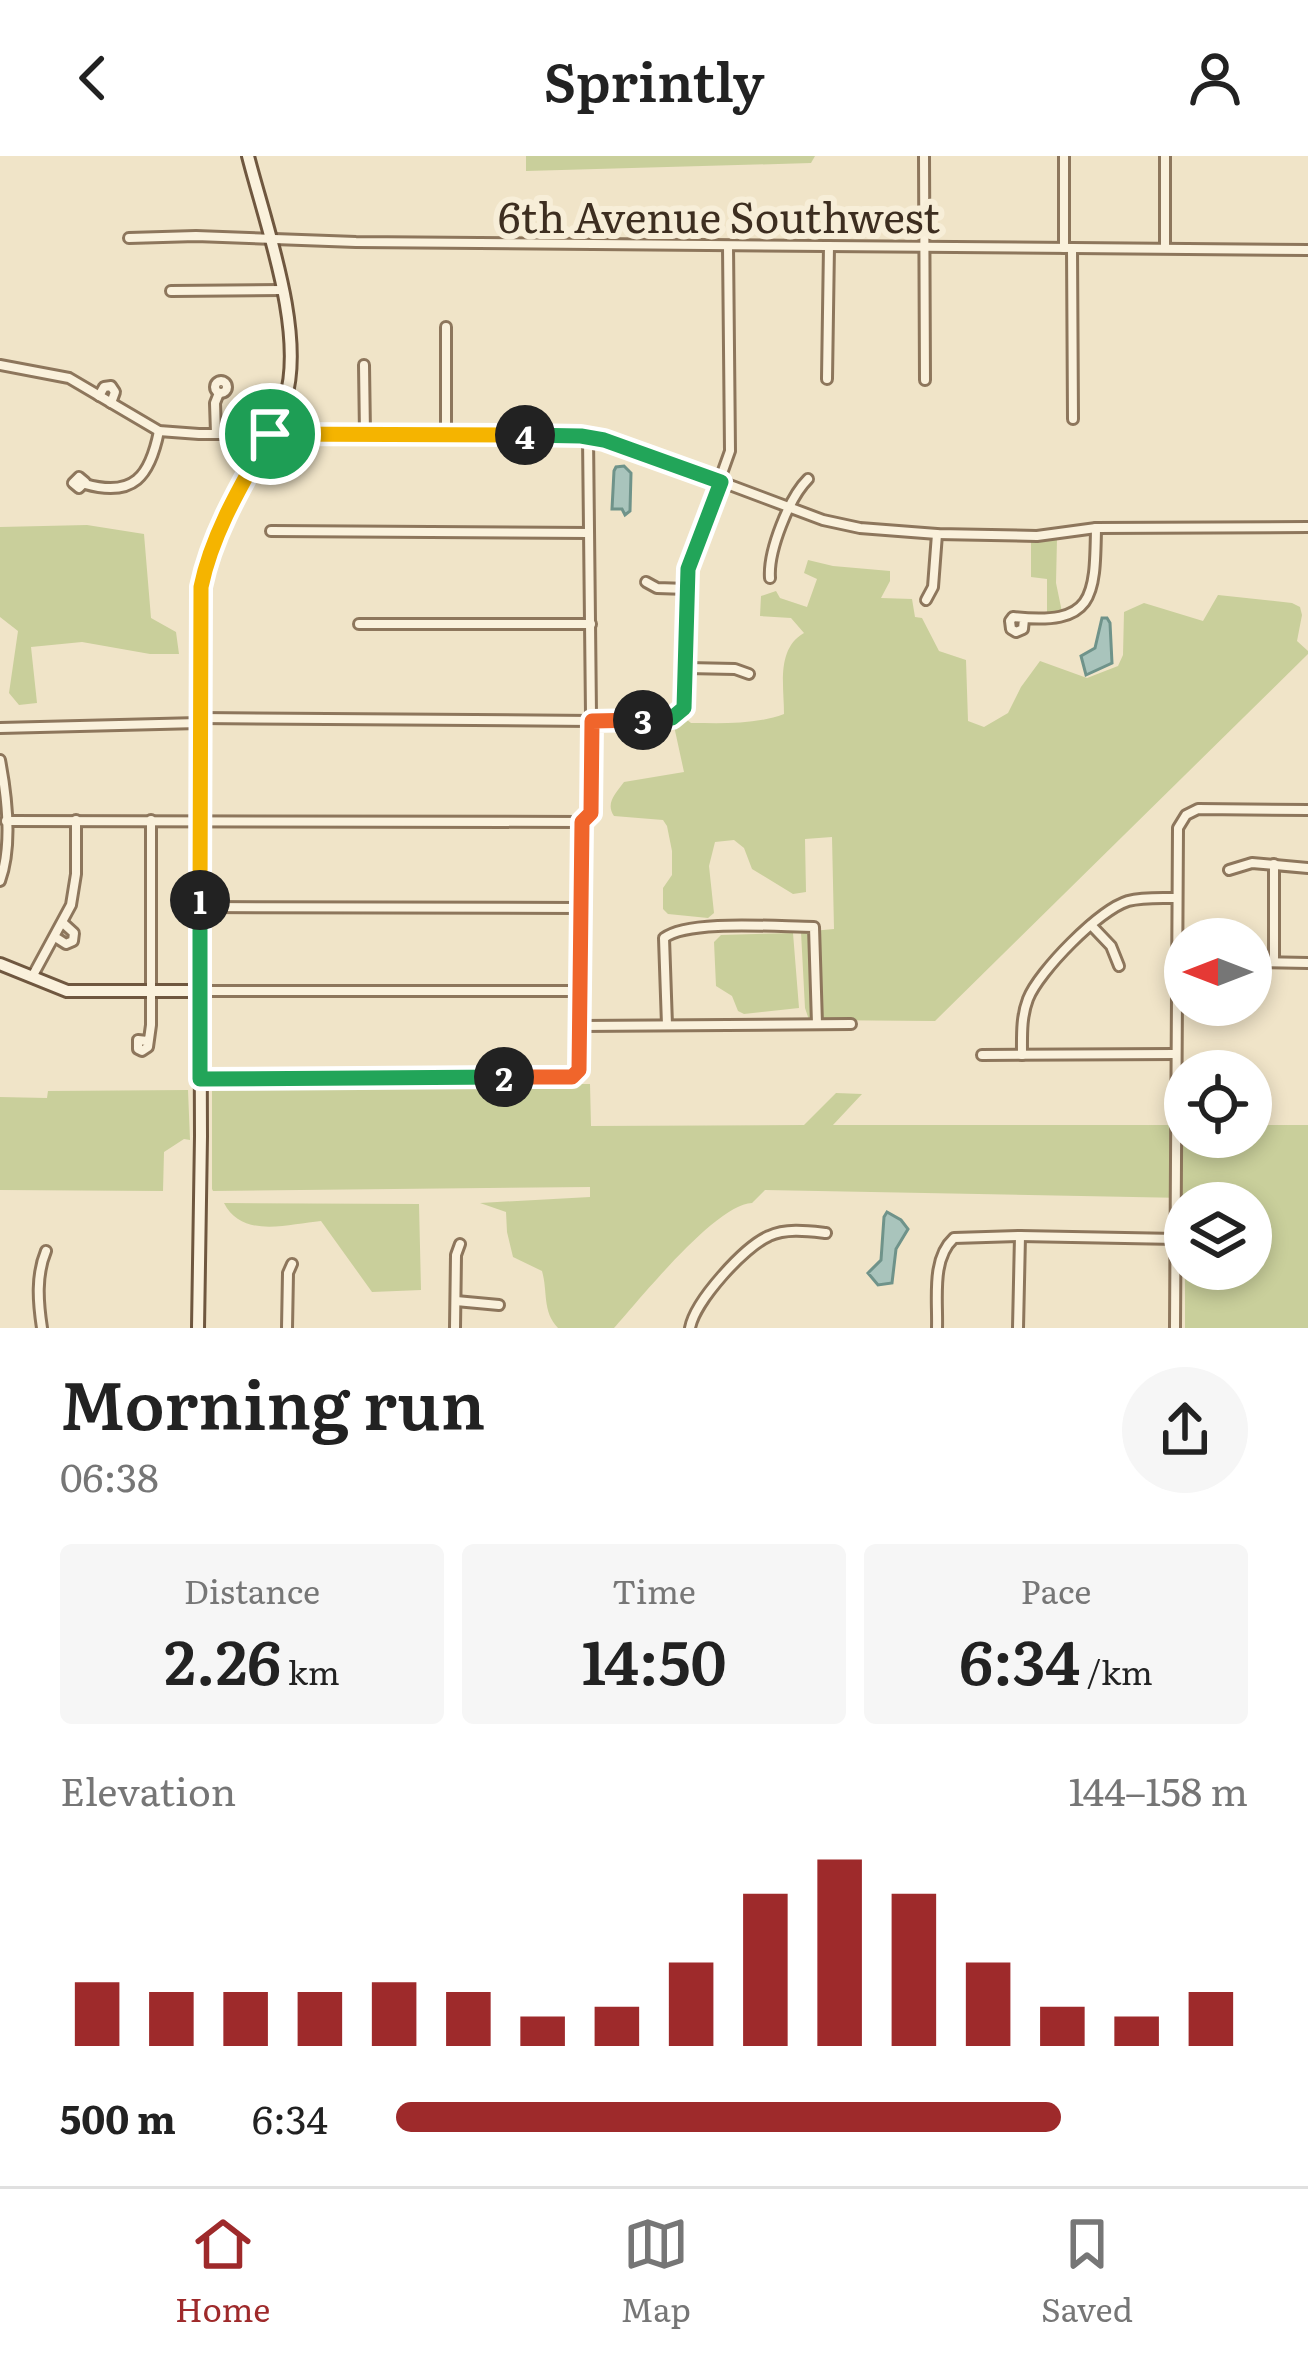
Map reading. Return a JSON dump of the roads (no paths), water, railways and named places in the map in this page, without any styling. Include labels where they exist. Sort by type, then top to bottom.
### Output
[{"type":"main road","points":[[198,1328],[200,603],[204,571],[223,523],[270,434],[289,382],[289,326],[283,290],[248,156]]},
{"type":"main road","points":[[0,964],[67,991],[200,991]]},
{"type":"street","points":[[924,156],[926,380]]},
{"type":"street","points":[[1064,156],[1073,419]]},
{"type":"street","points":[[1165,156],[1165,248]]},
{"type":"street","name":"6th Avenue Southwest","points":[[129,238],[1308,250]]},
{"type":"street","points":[[0,728],[199,721],[592,721],[666,719],[681,713],[686,700],[690,560],[721,482],[731,441],[728,246]]},
{"type":"street","points":[[827,379],[829,246]]},
{"type":"street","points":[[171,291],[283,290]]},
{"type":"street","points":[[446,327],[446,434]]},
{"type":"street","points":[[364,364],[365,434]]},
{"type":"street","points":[[1,368],[69,378],[159,431],[588,436],[847,526],[1049,536],[1096,528],[1308,527]]},
{"type":"street","points":[[216,434],[219,393]]},
{"type":"street","points":[[85,484],[116,488],[137,481],[152,458],[159,431]]},
{"type":"street","points":[[200,1079],[576,1075],[582,822],[591,813],[588,436]]},
{"type":"street","points":[[770,578],[770,561],[789,507],[808,479]]},
{"type":"street","points":[[1024,619],[1065,615],[1087,601],[1095,578],[1096,528]]},
{"type":"street","points":[[271,531],[589,533]]},
{"type":"street","points":[[926,600],[933,587],[937,534]]},
{"type":"street","points":[[646,582],[654,588],[687,589]]},
{"type":"street","points":[[359,624],[590,624]]},
{"type":"street","points":[[687,668],[735,669],[749,674]]},
{"type":"street","points":[[0,760],[6,820],[0,881]]},
{"type":"street","points":[[1177,918],[1177,835],[1192,811],[1308,810]]},
{"type":"street","points":[[6,820],[582,822]]},
{"type":"street","points":[[32,979],[63,923],[75,885],[76,820]]},
{"type":"street","points":[[146,1041],[151,1025],[151,820]]},
{"type":"street","points":[[1229,870],[1246,864],[1308,868]]},
{"type":"street","points":[[1274,864],[1274,962],[1308,963]]},
{"type":"street","points":[[1022,1055],[1022,1021],[1034,985],[1047,968],[1108,910],[1130,901],[1175,898]]},
{"type":"street","points":[[200,908],[581,908]]},
{"type":"street","points":[[55,937],[66,944],[74,938],[63,923]]},
{"type":"street","points":[[1091,925],[1111,946],[1119,966]]},
{"type":"street","points":[[667,1025],[664,938],[676,930],[814,927],[817,1024]]},
{"type":"street","points":[[200,991],[580,991]]},
{"type":"street","points":[[580,1026],[851,1024]]},
{"type":"street","points":[[982,1055],[1164,1054]]},
{"type":"street","points":[[690,1328],[694,1311],[706,1294],[766,1237],[785,1232],[826,1233]]},
{"type":"street","points":[[1018,1328],[1020,1236]]},
{"type":"street","points":[[938,1328],[940,1258],[954,1238],[1164,1239]]},
{"type":"street","points":[[455,1328],[460,1244]]},
{"type":"street","points":[[42,1328],[38,1290],[46,1251]]},
{"type":"street","points":[[287,1328],[292,1264]]},
{"type":"street","points":[[1175,1328],[1176,1290]]},
{"type":"street","points":[[456,1301],[499,1305]]},
{"type":"water","points":[[624,466],[631,473],[630,511],[625,515],[622,509],[612,509],[614,471]]},
{"type":"water","points":[[1102,618],[1110,623],[1112,663],[1086,675],[1081,656],[1095,648]]},
{"type":"water","points":[[887,1212],[908,1229],[896,1249],[892,1283],[878,1285],[868,1273],[881,1260]]}]
